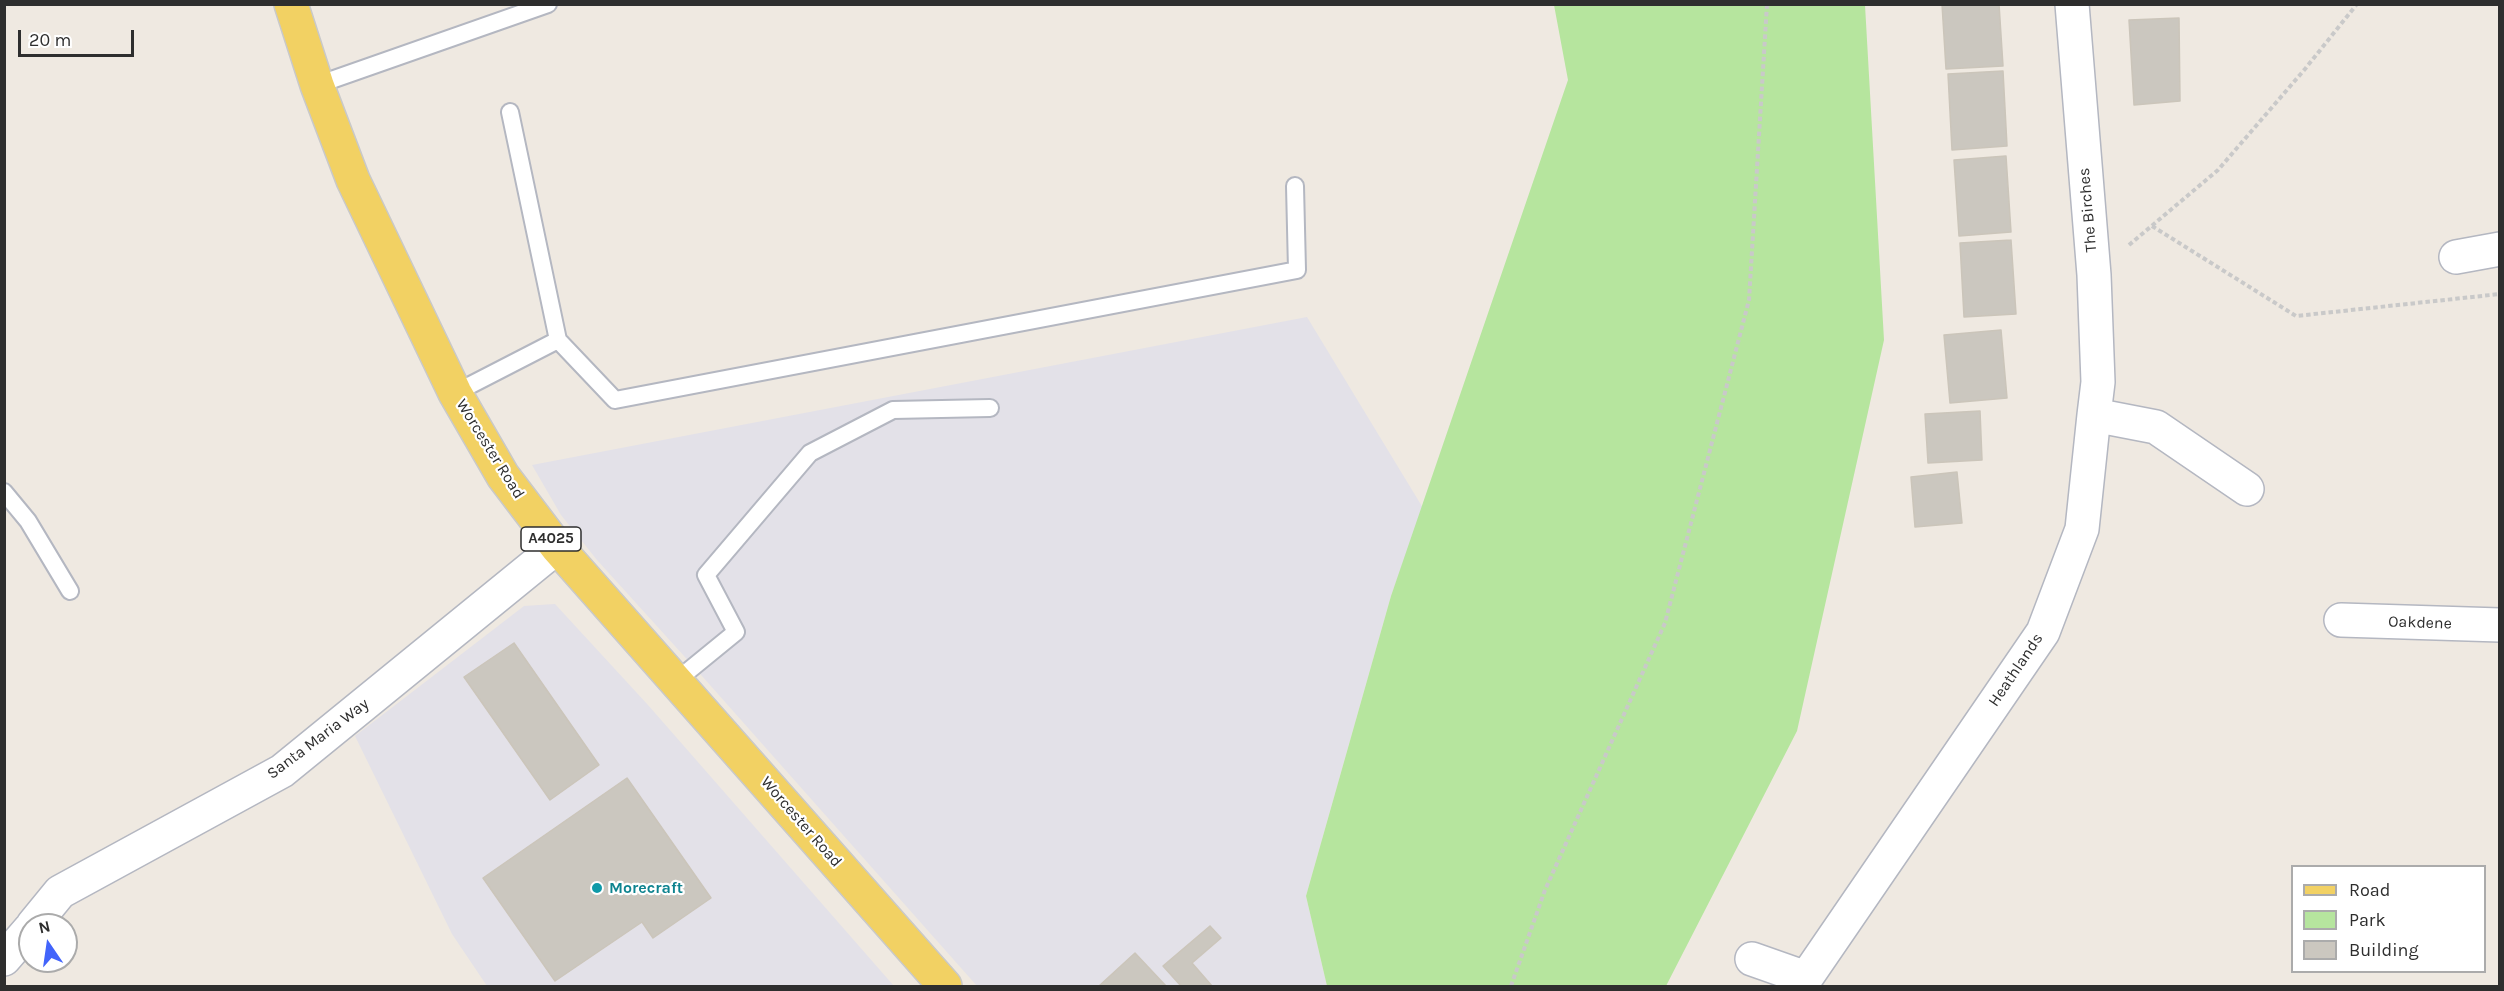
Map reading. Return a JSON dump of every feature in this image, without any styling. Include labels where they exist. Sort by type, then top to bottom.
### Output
[{"type":"main road","name":"Worcester Road","points":[[291,4],[317,84],[353,180],[455,393],[503,476],[557,547],[945,987]]},
{"type":"street","name":"The Birches","points":[[2072,4],[2094,275],[2098,382],[2094,415]]},
{"type":"street","points":[[2456,257],[2499,249]]},
{"type":"street","points":[[2094,415],[2156,427],[2247,489]]},
{"type":"street","name":"Heathlands","points":[[1814,982],[2043,632],[2082,529],[2094,415]]},
{"type":"street","name":"Santa Maria Way","points":[[43,913],[60,892],[282,771],[557,547]]},
{"type":"street","name":"Oakdene","points":[[2342,620],[2499,625]]},
{"type":"street","points":[[4,959],[18,943]]},
{"type":"street","points":[[1752,959],[1814,982]]},
{"type":"lane","points":[[317,84],[548,4]]},
{"type":"lane","points":[[510,112],[558,340],[615,400],[1297,270],[1294,186]]},
{"type":"lane","points":[[455,393],[558,340]]},
{"type":"lane","points":[[676,681],[736,632],[706,575],[810,453],[892,410],[990,408]]},
{"type":"lane","points":[[4,492],[28,521],[70,591]]},
{"type":"path","points":[[1511,987],[1545,890],[1665,623],[1731,370],[1749,300],[1767,4]]},
{"type":"path","points":[[2094,275],[2218,170],[2305,69],[2357,4]]},
{"type":"path","points":[[2152,226],[2296,316],[2499,294]]},
{"type":"shaded area","points":[[1307,317],[1423,508],[1391,596],[1306,896],[1327,986],[977,986],[597,560],[561,515],[532,465]]},
{"type":"shaded area","points":[[555,604],[648,705],[894,986],[487,986],[452,934],[355,736],[524,606]]},
{"type":"green space","points":[[1554,5],[1865,5],[1884,340],[1797,731],[1666,986],[1327,986],[1306,896],[1391,596],[1568,80]]},
{"type":"building","points":[[1942,4],[1999,4],[2003,66],[1946,69]]},
{"type":"building","points":[[2179,18],[2180,101],[2134,105],[2129,20]]},
{"type":"building","points":[[2003,71],[2007,146],[1952,150],[1948,74]]},
{"type":"building","points":[[2006,156],[2011,232],[1959,236],[1954,160]]},
{"type":"building","points":[[2011,240],[2016,314],[1964,317],[1960,243]]},
{"type":"building","points":[[2001,330],[2007,398],[1950,403],[1944,335]]},
{"type":"building","points":[[1980,411],[1982,460],[1928,463],[1925,414]]},
{"type":"building","points":[[1957,472],[1962,523],[1915,527],[1911,477]]},
{"type":"building","points":[[514,643],[599,765],[550,800],[464,677]]},
{"type":"building","name":"Morecraft","points":[[627,778],[711,898],[653,938],[642,922],[555,981],[483,878]]},
{"type":"building","points":[[1210,926],[1221,938],[1192,963],[1212,986],[1181,986],[1163,966]]},
{"type":"building","points":[[1135,953],[1166,986],[1099,986]]},
{"type":"place","name":"Morecraft","points":[[597,888]]}]
